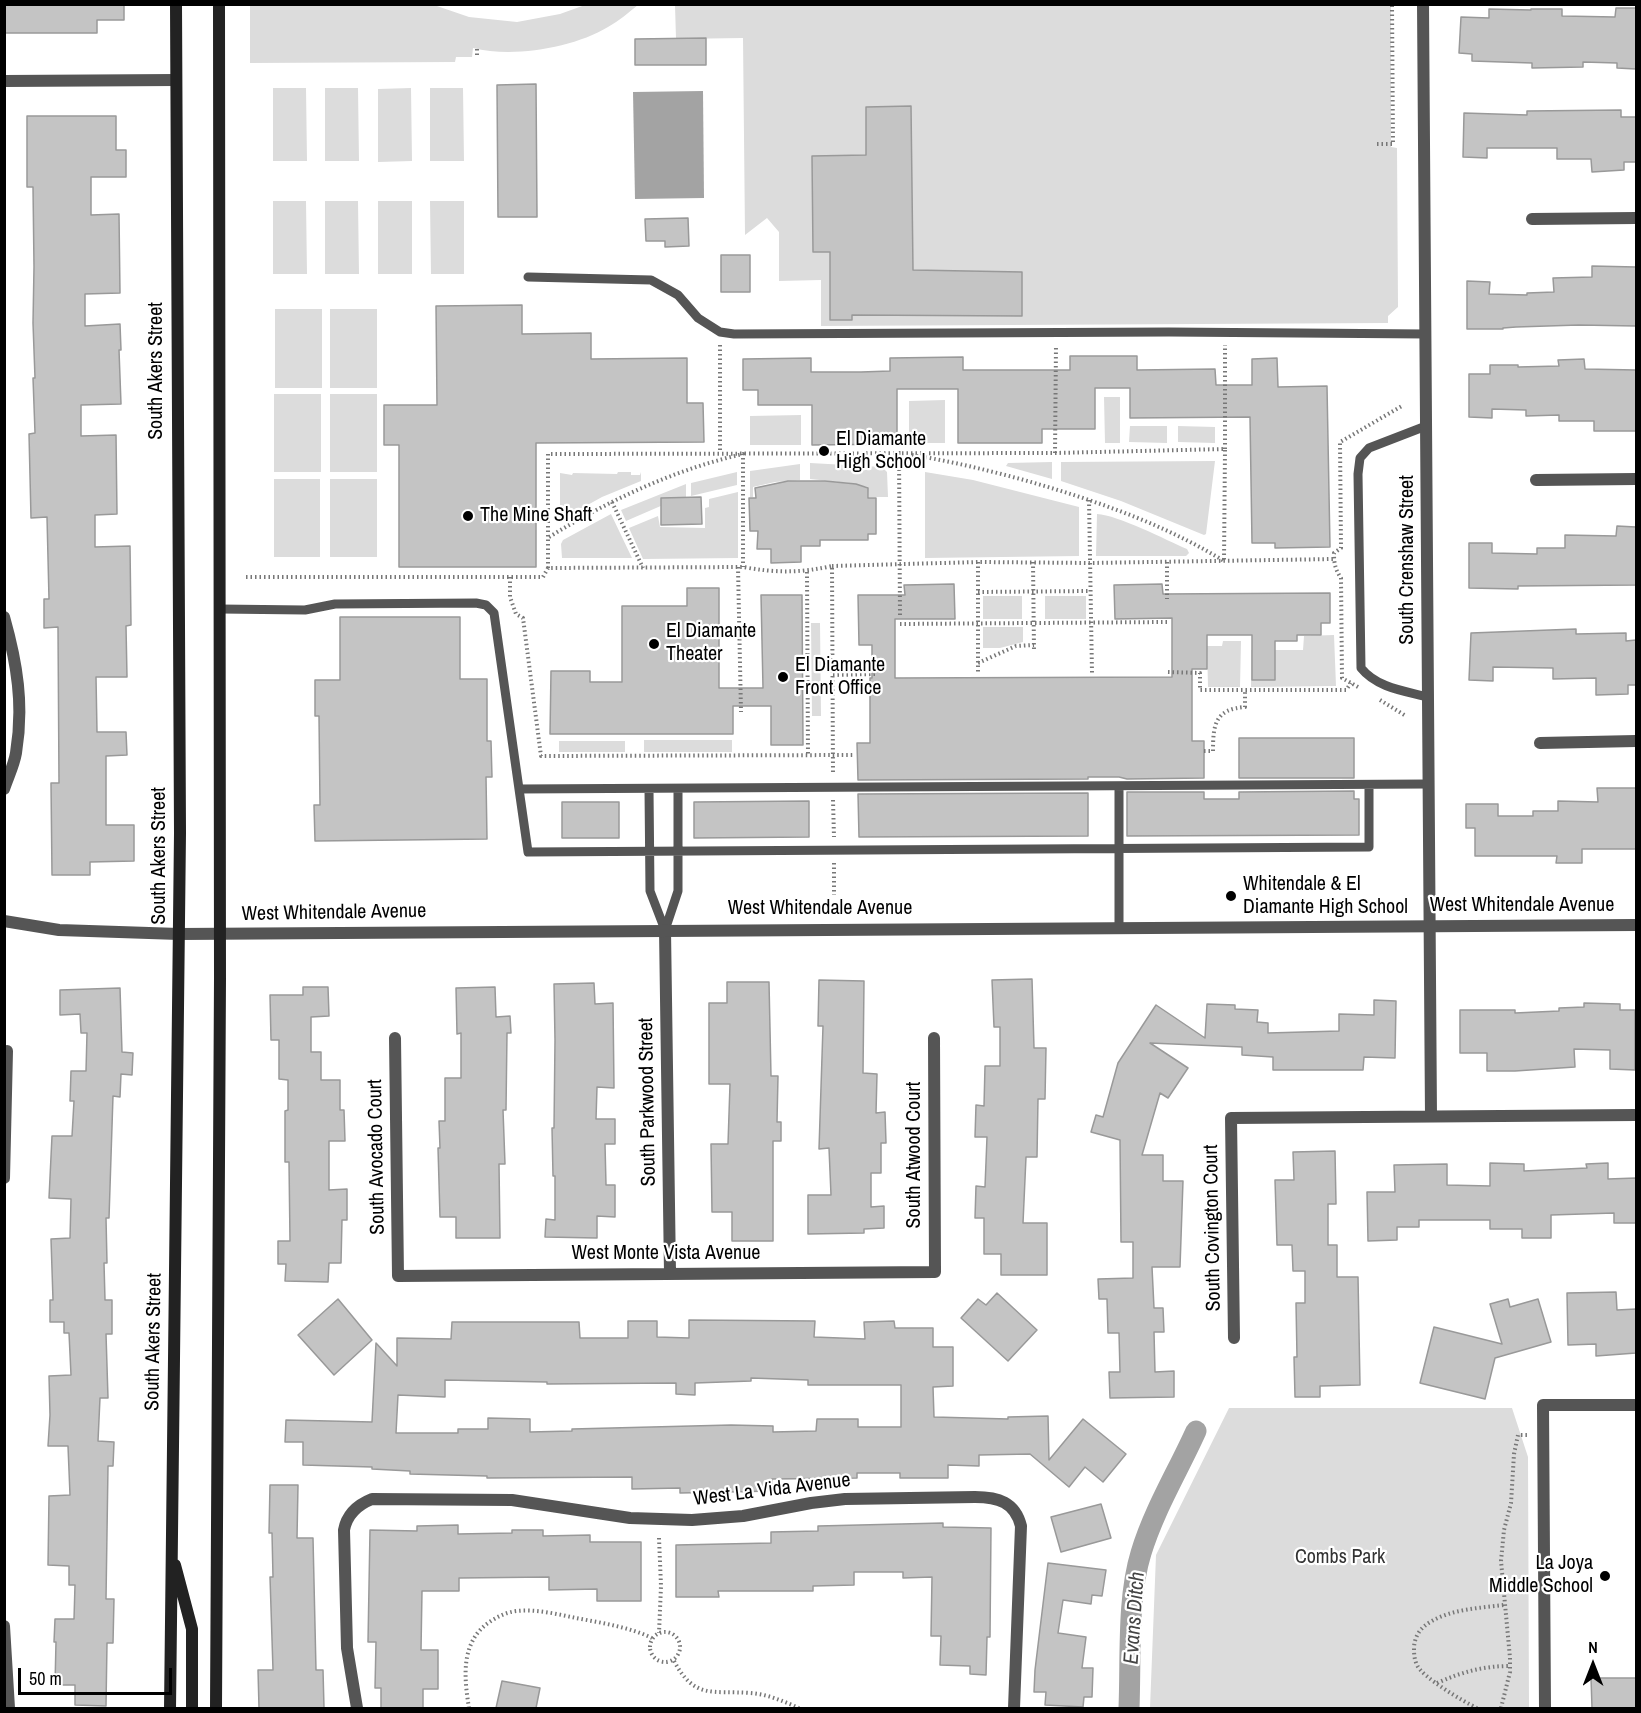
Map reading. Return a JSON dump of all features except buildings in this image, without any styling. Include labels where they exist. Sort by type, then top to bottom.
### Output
[{"type":"main road","name":"South Akers Street","points":[[170,1708],[179,934],[176,4]]},
{"type":"main road","points":[[216,1708],[220,934],[219,4]]},
{"type":"main road","points":[[171,1549],[192,1629],[192,1708]]},
{"type":"street","name":"South Crenshaw Street","points":[[1424,4],[1431,1116]]},
{"type":"street","points":[[4,81],[176,80]]},
{"type":"street","points":[[1532,219],[1636,218]]},
{"type":"street","points":[[1536,480],[1636,479]]},
{"type":"street","points":[[4,617],[16,659],[19,698],[16,753],[4,789]]},
{"type":"street","points":[[1540,742],[1636,741]]},
{"type":"street","name":"West Whitendale Avenue","points":[[4,921],[59,930],[179,934],[1636,925]]},
{"type":"street","name":"South Parkwood Street","points":[[665,930],[670,1273]]},
{"type":"street","name":"South Avocado Court","points":[[395,1038],[398,1276]]},
{"type":"street","name":"South Atwood Court","points":[[934,1038],[935,1272]]},
{"type":"street","points":[[4,1178],[7,1051]]},
{"type":"street","points":[[1431,1116],[1636,1115]]},
{"type":"street","name":"South Covington Court","points":[[1234,1338],[1231,1118],[1431,1116]]},
{"type":"street","name":"West Monte Vista Avenue","points":[[398,1276],[935,1272]]},
{"type":"street","points":[[1545,1708],[1543,1405],[1636,1405]]},
{"type":"street","name":"West La Vida Avenue","points":[[357,1708],[347,1648],[344,1530],[348,1518],[355,1509],[367,1501],[382,1498],[498,1500],[540,1503],[630,1518],[692,1520],[743,1516],[845,1499],[983,1497],[1005,1501],[1014,1509],[1020,1521],[1014,1708]]},
{"type":"street","points":[[4,1626],[9,1708]]},
{"type":"lane","points":[[528,277],[651,280],[678,295],[698,318],[720,332],[1426,334]]},
{"type":"lane","points":[[1426,426],[1369,448],[1360,458],[1358,474],[1361,668],[1368,676],[1390,687],[1428,697]]},
{"type":"lane","points":[[220,609],[305,610],[335,604],[476,603],[486,605],[494,613],[528,852],[1369,847],[1369,785]]},
{"type":"lane","points":[[519,789],[1428,784]]},
{"type":"lane","points":[[1119,786],[1119,927]]},
{"type":"lane","points":[[649,789],[650,891],[665,930]]},
{"type":"lane","points":[[665,930],[678,891],[678,789]]},
{"type":"path","points":[[1377,144],[1393,144],[1392,4]]},
{"type":"path","points":[[477,49],[477,57]]},
{"type":"path","points":[[720,332],[720,453]]},
{"type":"path","points":[[1055,453],[1056,332]]},
{"type":"path","points":[[1224,561],[1225,333]]},
{"type":"path","points":[[246,577],[543,577],[548,568],[548,454],[1055,453],[1225,450]]},
{"type":"path","points":[[899,453],[974,467],[1089,500],[1165,529],[1193,542],[1224,561]]},
{"type":"path","points":[[899,453],[900,615]]},
{"type":"path","points":[[548,538],[612,502],[657,481],[710,462],[743,454]]},
{"type":"path","points":[[741,712],[743,454]]},
{"type":"path","points":[[1089,500],[1092,673]]},
{"type":"path","points":[[612,502],[644,568]]},
{"type":"path","points":[[548,568],[741,567],[771,572],[807,572],[832,566],[978,562],[1090,563],[1334,559]]},
{"type":"path","points":[[978,562],[978,673]]},
{"type":"path","points":[[1033,562],[1034,651]]},
{"type":"path","points":[[1167,562],[1167,599]]},
{"type":"path","points":[[832,566],[833,788]]},
{"type":"path","points":[[807,572],[808,756]]},
{"type":"path","points":[[510,576],[510,597],[516,614],[523,618],[541,756],[854,755]]},
{"type":"path","points":[[978,592],[1090,591]]},
{"type":"path","points":[[900,624],[1167,622]]},
{"type":"path","points":[[978,663],[1016,646],[1034,645]]},
{"type":"path","points":[[1168,672],[1200,673],[1200,690],[1346,690],[1361,668]]},
{"type":"path","points":[[833,675],[874,674]]},
{"type":"path","points":[[1204,752],[1213,752],[1213,733],[1224,712],[1233,708],[1245,707],[1245,690]]},
{"type":"path","points":[[1501,1708],[1510,1666],[1501,1561],[1504,1530],[1512,1494],[1514,1454],[1518,1436],[1544,1436]]},
{"type":"path","points":[[660,1538],[660,1633]]},
{"type":"path","points":[[1477,1708],[1436,1683],[1417,1667],[1414,1654],[1415,1641],[1418,1632],[1431,1622],[1451,1613],[1504,1605]]},
{"type":"path","points":[[469,1708],[465,1683],[471,1644],[480,1628],[501,1615],[516,1611],[542,1612],[595,1621],[640,1632],[652,1638]]},
{"type":"path","points":[[660,1633],[671,1633],[680,1641],[680,1652],[674,1661],[664,1663],[654,1659],[651,1649],[652,1638],[660,1633]]},
{"type":"path","points":[[674,1661],[682,1676],[693,1686],[717,1692],[751,1693],[774,1698],[799,1708]]},
{"type":"path","points":[[1436,1683],[1478,1668],[1510,1666]]},
{"type":"green space","points":[[250,5],[434,5],[469,17],[517,22],[560,14],[585,5],[638,5],[616,22],[594,34],[578,41],[542,49],[506,52],[473,48],[472,57],[456,57],[455,62],[250,63]]},
{"type":"green space","points":[[675,5],[1391,5],[1391,147],[1397,148],[1398,307],[1388,316],[1388,323],[821,326],[821,280],[779,281],[779,232],[767,218],[745,235],[743,38],[676,39]]},
{"type":"green space","points":[[273,88],[306,88],[307,161],[273,161]]},
{"type":"green space","points":[[325,88],[358,88],[359,161],[325,161]]},
{"type":"green space","points":[[411,88],[412,161],[378,162],[378,89]]},
{"type":"green space","points":[[430,88],[463,88],[464,161],[430,161]]},
{"type":"green space","points":[[273,201],[306,201],[307,274],[273,274]]},
{"type":"green space","points":[[325,201],[358,201],[359,274],[325,274]]},
{"type":"green space","points":[[378,201],[412,201],[412,274],[378,274]]},
{"type":"green space","points":[[430,201],[464,201],[464,274],[431,274]]},
{"type":"green space","points":[[275,309],[322,309],[322,388],[275,388]]},
{"type":"green space","points":[[330,309],[377,309],[377,388],[330,388]]},
{"type":"green space","points":[[274,394],[321,394],[321,472],[274,472]]},
{"type":"green space","points":[[330,394],[377,394],[377,472],[330,472]]},
{"type":"green space","points":[[1104,397],[1120,397],[1120,443],[1105,443]]},
{"type":"green space","points":[[945,400],[945,443],[909,443],[909,401]]},
{"type":"green space","points":[[801,415],[801,445],[750,445],[750,416]]},
{"type":"green space","points":[[1130,426],[1167,426],[1167,443],[1129,442]]},
{"type":"green space","points":[[1178,426],[1215,427],[1215,443],[1178,442]]},
{"type":"green space","points":[[1215,461],[1206,534],[1204,535],[1121,501],[1061,481],[1061,462]]},
{"type":"green space","points":[[1052,462],[1052,479],[1006,466],[1008,463]]},
{"type":"green space","points":[[810,463],[882,467],[887,472],[888,497],[869,497],[868,487],[810,479]]},
{"type":"green space","points":[[800,464],[800,480],[753,487],[753,497],[750,497],[750,471]]},
{"type":"green space","points":[[618,472],[640,475],[641,472],[641,481],[602,497],[564,518],[560,517],[560,473],[572,475],[573,473],[617,474]]},
{"type":"green space","points":[[737,472],[737,485],[691,496],[691,483]]},
{"type":"green space","points":[[925,472],[973,480],[1079,507],[1079,556],[925,558]]},
{"type":"green space","points":[[274,479],[320,479],[320,557],[274,557]]},
{"type":"green space","points":[[330,479],[377,479],[377,557],[330,557]]},
{"type":"green space","points":[[686,484],[686,498],[626,521],[621,510]]},
{"type":"green space","points":[[738,492],[738,558],[643,559],[629,528],[658,516],[660,527],[705,528],[705,508],[709,507],[709,499]]},
{"type":"green space","points":[[611,514],[632,558],[562,558],[563,540]]},
{"type":"green space","points":[[1097,514],[1142,528],[1187,549],[1189,553],[1186,556],[1096,556]]},
{"type":"green space","points":[[983,596],[1022,596],[1022,619],[983,619]]},
{"type":"green space","points":[[1045,596],[1086,596],[1086,619],[1045,619]]},
{"type":"green space","points":[[811,623],[820,623],[821,716],[812,716]]},
{"type":"green space","points":[[983,627],[1023,627],[1023,642],[1000,648],[983,648]]},
{"type":"green space","points":[[1334,635],[1336,686],[1251,687],[1251,650],[1303,650],[1304,636]]},
{"type":"green space","points":[[1223,641],[1241,641],[1240,687],[1208,687],[1207,646],[1222,646]]},
{"type":"green space","points":[[644,740],[732,740],[732,752],[644,752]]},
{"type":"green space","points":[[559,741],[625,741],[625,752],[559,752]]},
{"type":"green space","name":"Combs Park","points":[[1229,1408],[1512,1408],[1528,1457],[1529,1708],[1150,1708],[1156,1555]]},
{"type":"shaded area","points":[[703,91],[704,198],[635,199],[633,92]]},
{"type":"waterway","name":"Evans Ditch","points":[[1129,1708],[1130,1629],[1141,1553],[1153,1521],[1196,1431]]},
{"type":"place","name":"El Diamante High School","points":[[824,451]]},
{"type":"place","name":"The Mine Shaft","points":[[468,516]]},
{"type":"place","name":"El Diamante Theater","points":[[654,644]]},
{"type":"place","name":"El Diamante Front Office","points":[[783,677]]},
{"type":"place","name":"Whitendale & El Diamante High School","points":[[1231,896]]},
{"type":"place","name":"La Joya Middle School","points":[[1605,1576]]}]
